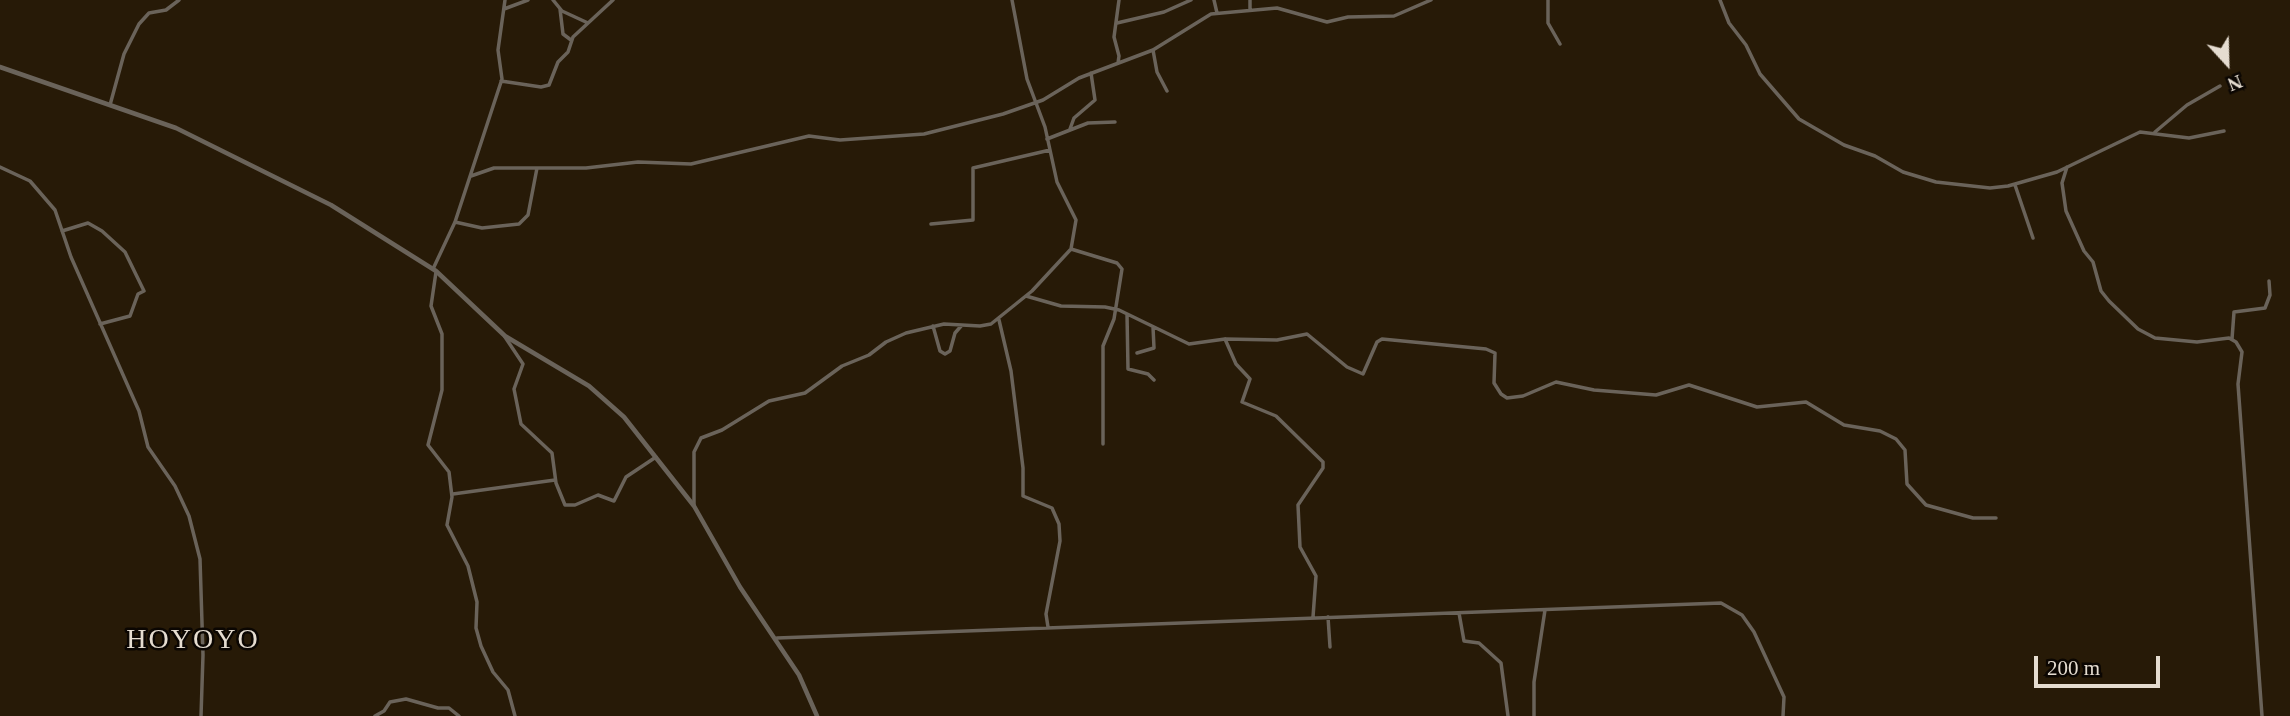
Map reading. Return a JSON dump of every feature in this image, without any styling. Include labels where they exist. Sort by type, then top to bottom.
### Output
[{"type":"street","points":[[110,105],[117,73],[133,33],[146,15],[166,10],[179,0]]},
{"type":"street","points":[[505,0],[498,50],[501,81],[479,142],[471,176],[435,271],[431,306],[442,334],[442,390],[428,445],[447,469],[452,494],[447,525],[468,566],[477,602],[477,634],[493,672],[508,690],[515,716]]},
{"type":"street","points":[[504,9],[528,0]]},
{"type":"street","points":[[553,0],[560,9],[587,23]]},
{"type":"street","points":[[501,81],[541,87],[549,85],[558,62],[568,52],[571,40],[613,0]]},
{"type":"street","points":[[694,506],[694,452],[701,438],[722,430],[769,401],[789,399],[812,389],[832,372],[869,355],[886,342],[933,326],[985,326],[999,319],[1026,296],[1070,249],[1076,220],[1058,182],[1035,103],[1012,0]]},
{"type":"street","points":[[1118,64],[1119,55],[1114,37],[1119,0]]},
{"type":"street","points":[[1117,23],[1164,12],[1191,0]]},
{"type":"street","points":[[1214,0],[1217,13]]},
{"type":"street","points":[[1250,10],[1251,0]]},
{"type":"street","points":[[471,176],[495,168],[586,169],[638,162],[684,165],[803,136],[840,140],[914,135],[1003,114],[1035,103],[1091,73],[1153,50],[1204,16],[1277,8],[1326,22],[1348,17],[1394,16],[1431,0]]},
{"type":"street","points":[[1548,0],[1548,23],[1560,44]]},
{"type":"street","points":[[1720,0],[1726,18],[1746,45],[1760,74],[1805,123],[1844,145],[1936,183],[1990,188],[2015,185],[2067,167],[2136,133],[2155,132],[2189,138],[2224,131]]},
{"type":"street","points":[[560,9],[563,34],[571,40]]},
{"type":"street","points":[[1153,50],[1159,76],[1167,90]]},
{"type":"street","points":[[0,67],[212,144],[331,205],[435,271],[505,336],[589,386],[624,417],[694,506],[740,587],[777,638],[799,675],[817,716]]},
{"type":"street","points":[[1070,129],[1074,118],[1095,100],[1091,73]]},
{"type":"street","points":[[2155,132],[2187,105],[2204,98],[2220,86]]},
{"type":"street","points":[[1047,139],[1088,123],[1115,122]]},
{"type":"street","points":[[931,224],[972,220],[973,169],[1050,150]]},
{"type":"street","points":[[0,167],[30,181],[55,210],[100,324],[139,411],[149,451],[175,486],[191,523],[200,559],[203,655],[201,716]]},
{"type":"street","points":[[2067,167],[2062,180],[2066,211],[2084,251],[2093,262],[2101,291],[2109,301],[2138,329],[2155,338],[2197,342],[2232,339]]},
{"type":"street","points":[[455,222],[481,228],[519,224],[528,215],[537,168]]},
{"type":"street","points":[[2015,185],[2033,237]]},
{"type":"street","points":[[62,230],[88,223],[102,231],[125,252],[144,291],[138,294],[130,316],[114,323],[100,324]]},
{"type":"street","points":[[1070,249],[1121,266],[1120,287],[1114,304],[1116,310],[1103,346],[1103,444]]},
{"type":"street","points":[[2262,716],[2238,384],[2242,355],[2232,339],[2234,312],[2266,307],[2269,281]]},
{"type":"street","points":[[1026,296],[1061,306],[1116,310],[1189,344],[1225,339],[1277,340],[1307,334],[1348,367],[1363,374],[1377,342],[1382,339],[1486,349],[1495,353],[1494,383],[1507,398],[1523,396],[1556,382],[1594,390],[1656,395],[1689,385],[1757,407],[1806,402],[1844,425],[1880,431],[1896,439],[1905,450],[1907,484],[1926,505],[1973,518],[1996,518]]},
{"type":"street","points":[[1127,314],[1128,368],[1148,374],[1154,380]]},
{"type":"street","points":[[999,319],[1010,371],[1023,468],[1023,496],[1052,508],[1059,524],[1060,541],[1046,614],[1048,628]]},
{"type":"street","points":[[933,326],[940,351],[945,354],[962,325]]},
{"type":"street","points":[[1137,353],[1154,348],[1153,327]]},
{"type":"street","points":[[505,336],[523,364],[514,389],[521,425],[552,453],[555,480],[567,506],[598,495],[612,501],[626,477],[656,457]]},
{"type":"street","points":[[1225,339],[1238,368],[1250,379],[1242,402],[1276,416],[1324,462],[1323,468],[1298,505],[1300,547],[1316,576],[1314,617]]},
{"type":"street","points":[[452,494],[555,480]]},
{"type":"street","points":[[777,638],[1725,604],[1742,615],[1754,632],[1784,698],[1783,716]]},
{"type":"street","points":[[1534,716],[1534,682],[1545,610]]},
{"type":"street","points":[[1459,613],[1464,641],[1477,641],[1501,663],[1508,716]]},
{"type":"street","points":[[1328,617],[1331,647]]},
{"type":"street","points":[[375,716],[384,711],[392,701],[406,699],[438,708],[449,708],[459,716]]},
{"type":"district","name":"HOYOYO","points":[[193,641]]}]
